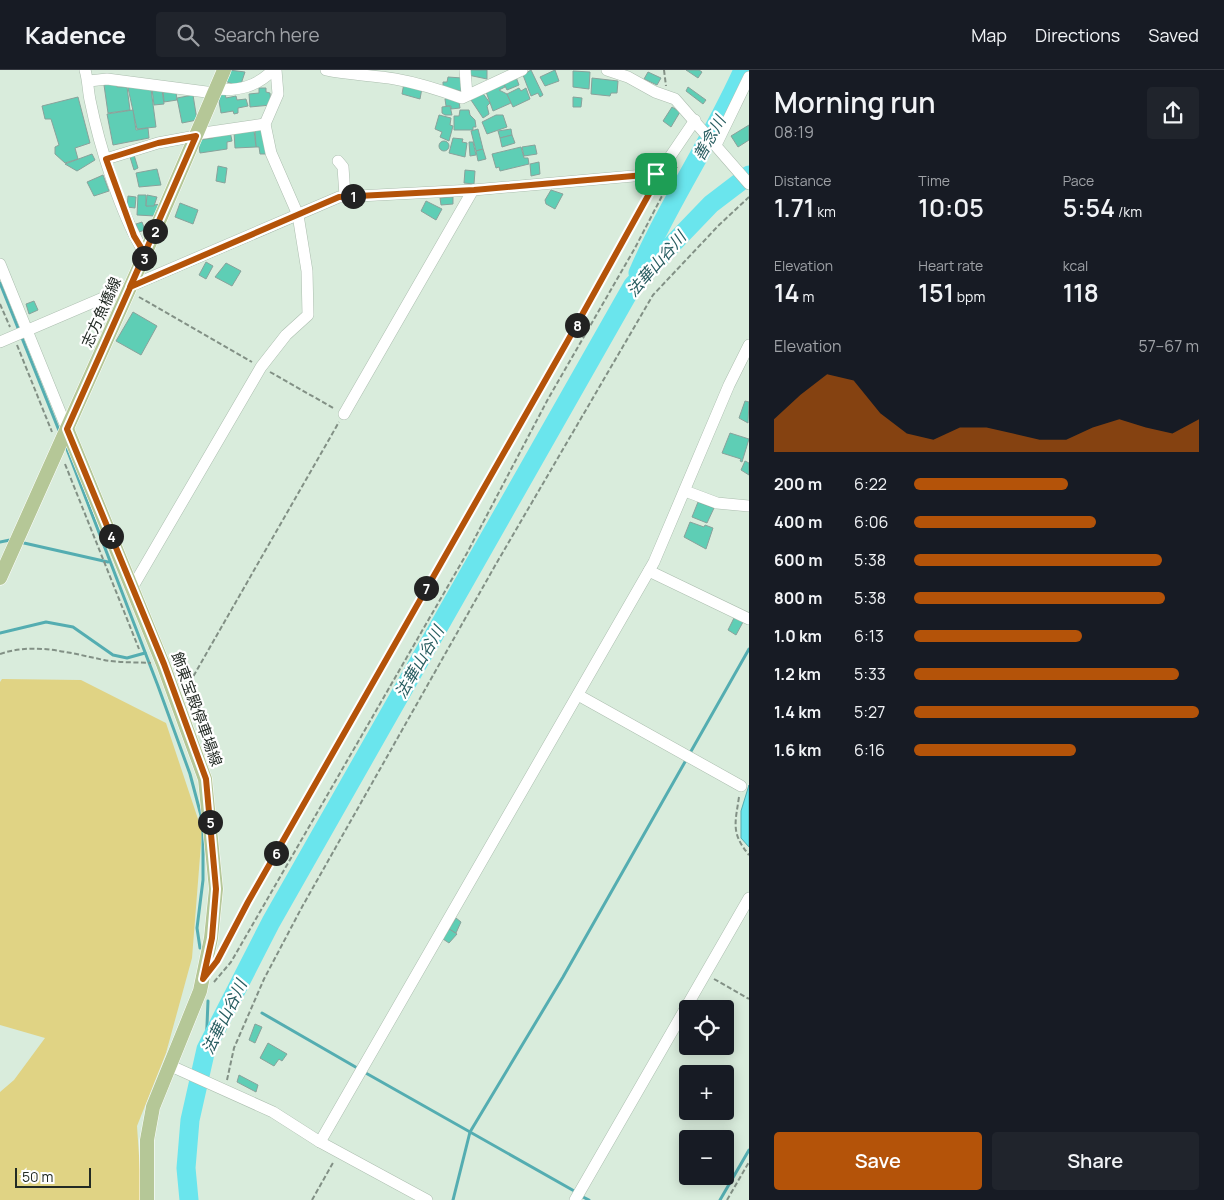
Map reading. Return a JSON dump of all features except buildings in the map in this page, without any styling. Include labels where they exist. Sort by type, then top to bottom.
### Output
[{"type":"main road","name":"志方魚橋線","points":[[62,439],[145,254],[224,70]]},
{"type":"main road","points":[[0,578],[62,439]]},
{"type":"main road","name":"飾東宝殿停車場線","points":[[62,439],[132,588],[164,664],[206,779],[216,889],[212,938],[203,979],[171,1066],[153,1107],[147,1140],[147,1200]]},
{"type":"street","points":[[132,588],[261,367],[286,335],[308,315],[307,271],[298,215],[270,153],[265,124],[278,94],[275,70],[256,84],[246,88],[215,91],[109,74],[87,75],[89,98],[106,159],[134,236],[145,254]]},
{"type":"street","points":[[326,70],[397,79],[440,90],[462,98],[522,70]]},
{"type":"street","points":[[465,70],[467,95]]},
{"type":"street","points":[[607,70],[628,77],[655,92],[675,99],[749,184]]},
{"type":"street","points":[[715,144],[749,77]]},
{"type":"street","points":[[106,159],[158,143],[265,124]]},
{"type":"street","points":[[0,342],[346,196],[474,190],[656,174],[698,124]]},
{"type":"street","points":[[338,161],[343,167],[346,196]]},
{"type":"street","points":[[344,414],[474,190]]},
{"type":"street","points":[[0,264],[19,335],[62,439]]},
{"type":"street","points":[[320,1142],[649,571],[729,385],[749,345]]},
{"type":"street","points":[[685,491],[717,503],[749,506]]},
{"type":"street","points":[[649,571],[749,619]]},
{"type":"street","points":[[578,695],[741,786]]},
{"type":"street","points":[[575,1200],[749,898]]},
{"type":"street","points":[[171,1066],[273,1112],[320,1142],[428,1200]]},
{"type":"path","points":[[664,70],[667,95]]},
{"type":"path","points":[[210,986],[231,962],[467,553],[548,399],[635,248],[680,160]]},
{"type":"path","points":[[220,954],[590,301],[649,194],[656,174]]},
{"type":"path","points":[[223,1089],[234,1048],[264,979],[302,906],[496,564],[652,295],[719,225],[749,197]]},
{"type":"path","points":[[130,287],[136,295],[344,414],[178,702]]},
{"type":"path","points":[[0,304],[19,335],[62,439],[140,649]]},
{"type":"path","points":[[0,654],[23,650],[55,650],[106,660],[164,664]]},
{"type":"path","points":[[741,786],[735,825],[737,840],[749,855]]},
{"type":"path","points":[[705,974],[749,999]]},
{"type":"path","points":[[312,1200],[339,1152]]},
{"type":"path","points":[[727,1200],[749,1162]]},
{"type":"shaded area","points":[[2,679],[81,680],[166,723],[202,831],[192,958],[166,1053],[137,1126],[142,1200],[0,1200],[0,1092],[14,1080],[45,1038],[0,1025],[0,682]]},
{"type":"water","points":[[749,785],[749,847],[741,838],[741,811]]},
{"type":"waterway","name":"善念川","points":[[638,273],[743,70]]},
{"type":"waterway","name":"法華山谷川","points":[[189,1200],[186,1168],[190,1120],[206,1049],[271,922],[633,285],[711,204],[749,175]]},
{"type":"waterway","points":[[0,283],[60,433]]},
{"type":"waterway","points":[[65,444],[158,686],[190,774],[203,823]]},
{"type":"waterway","points":[[0,542],[10,540]]},
{"type":"waterway","points":[[24,543],[108,562]]},
{"type":"waterway","points":[[0,633],[46,622],[73,627],[113,655],[127,658],[145,653]]},
{"type":"waterway","points":[[453,1200],[470,1132],[563,977],[749,649]]},
{"type":"waterway","points":[[200,948],[197,928],[203,880],[203,829]]},
{"type":"waterway","points":[[206,1049],[208,1001]]},
{"type":"waterway","points":[[262,1013],[359,1069]]},
{"type":"waterway","points":[[364,1072],[576,1192]]},
{"type":"waterway","points":[[720,1200],[749,1150]]},
{"type":"waterway","points":[[581,1196],[589,1200]]},
{"type":"route","points":[[656,174],[474,190],[339,197],[130,287],[145,254],[196,136],[158,143],[106,159],[134,236],[145,254],[130,287],[67,429],[164,664],[206,779],[216,889],[212,938],[203,979],[217,961],[225,942],[586,310],[649,194],[656,174]]}]
